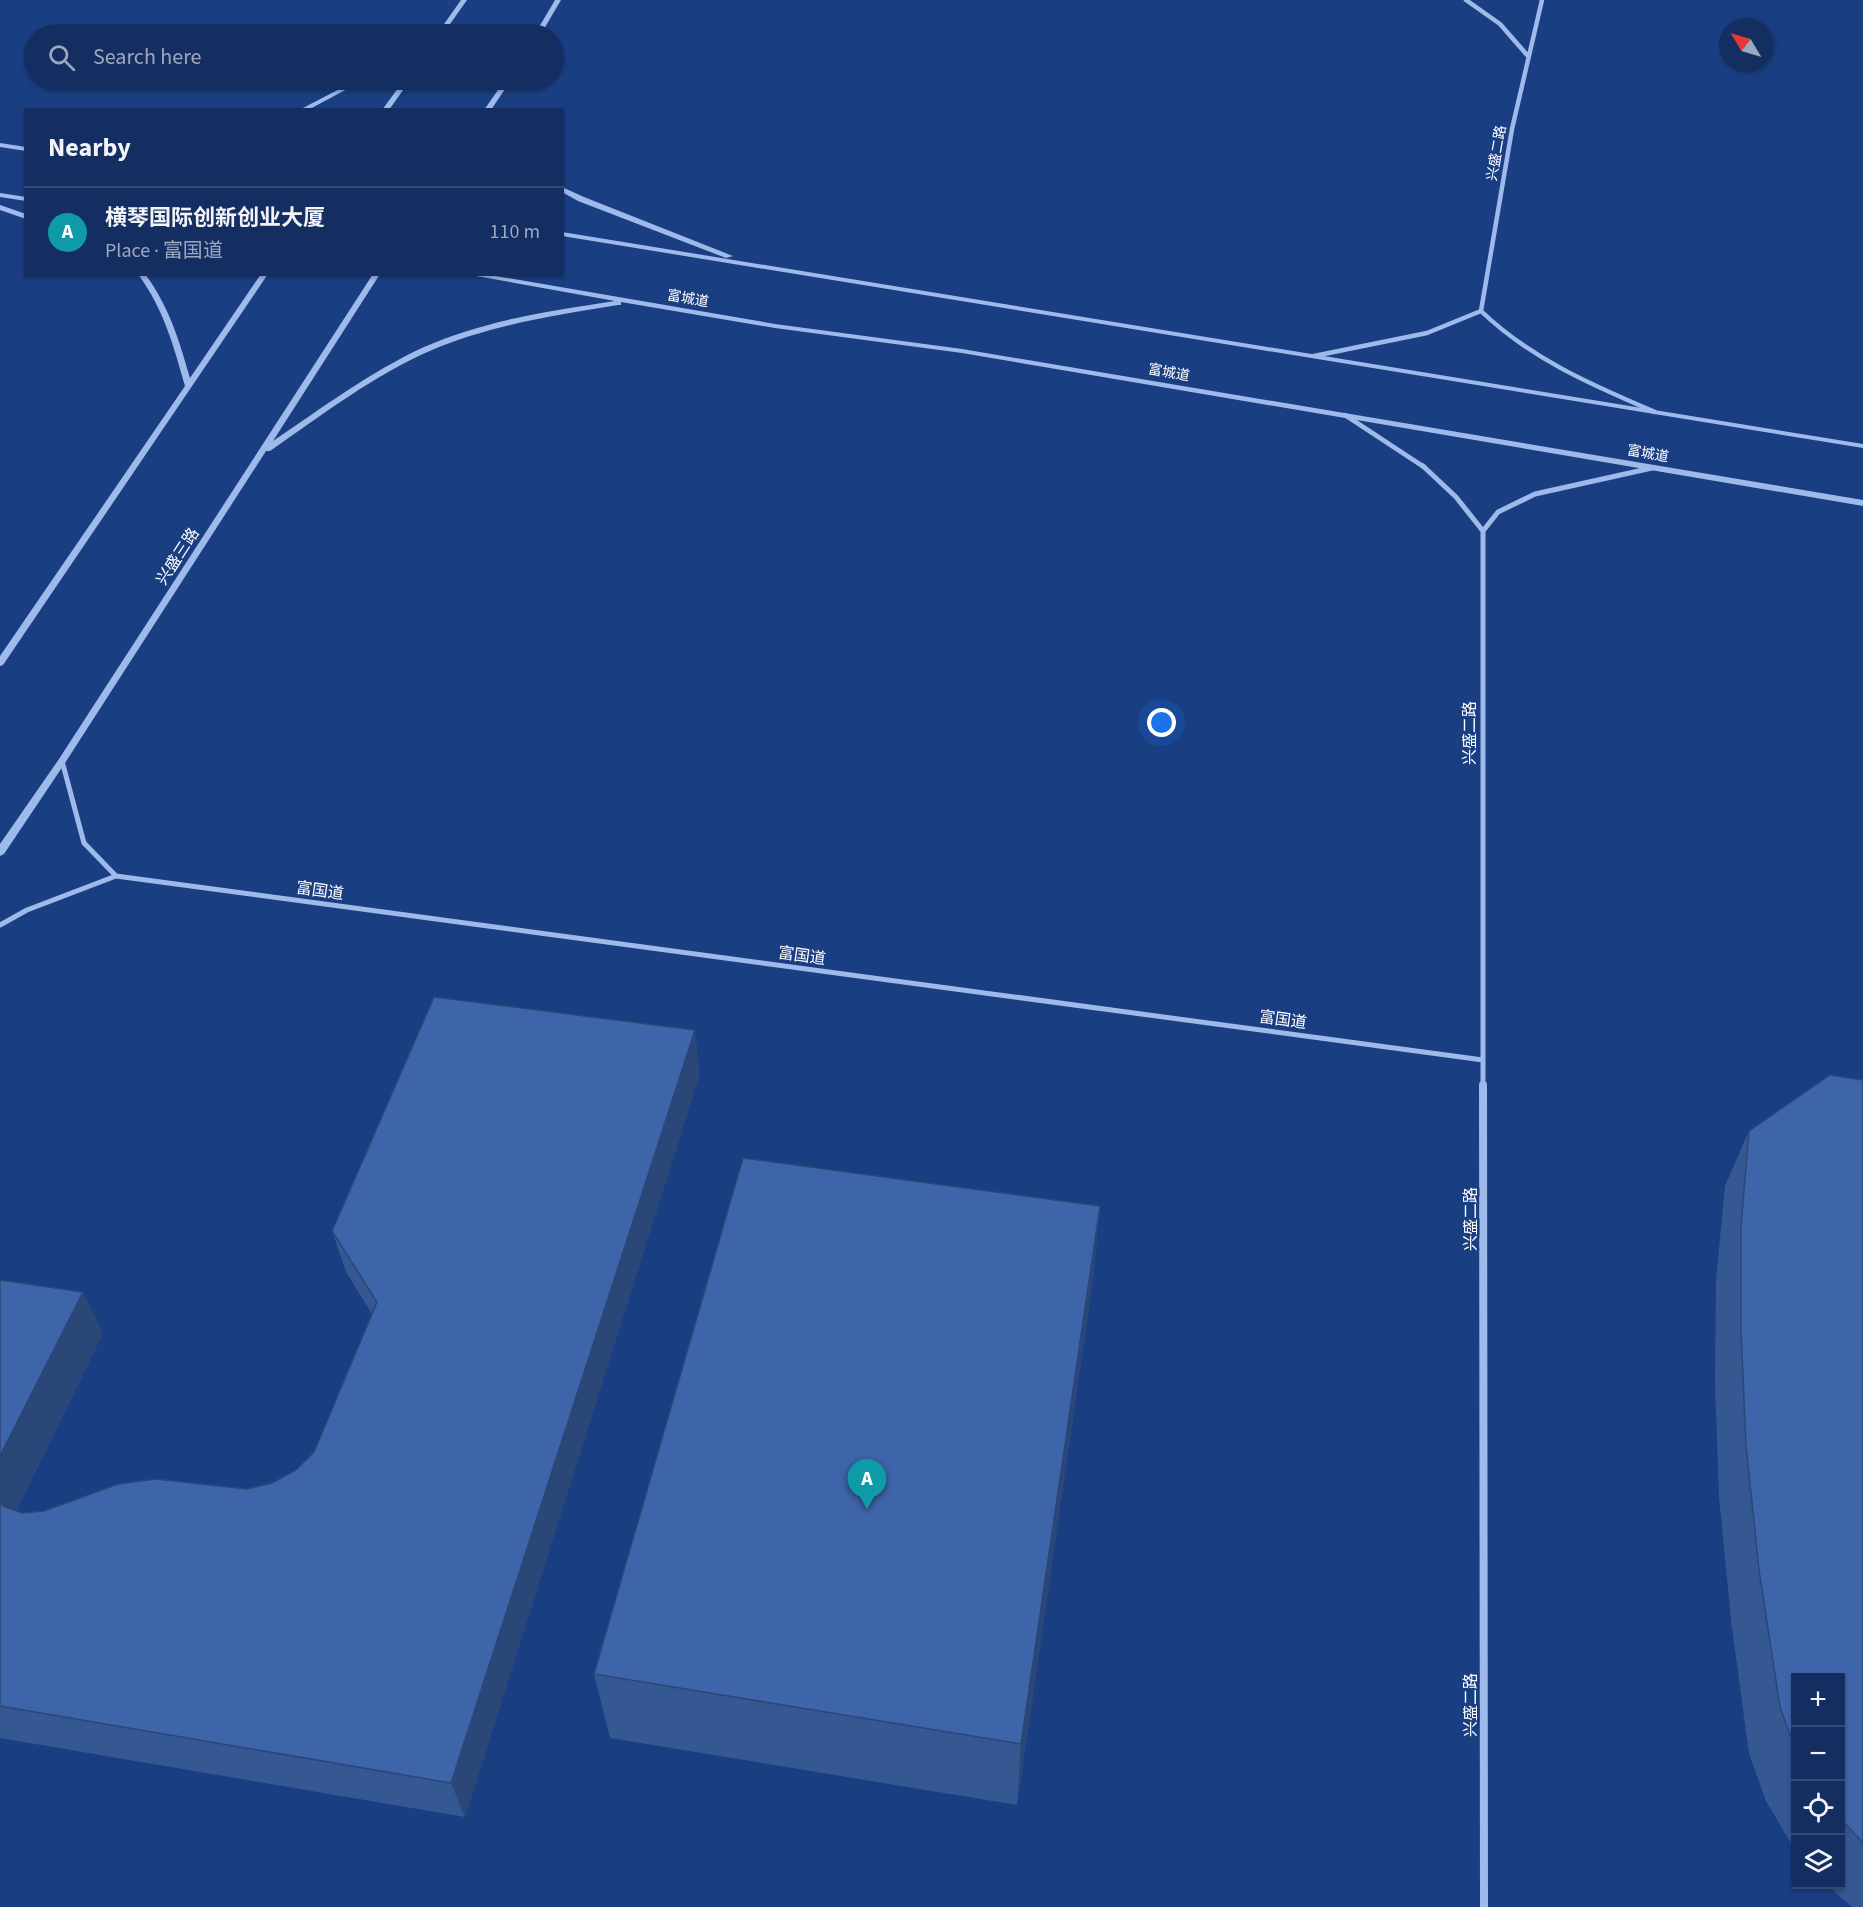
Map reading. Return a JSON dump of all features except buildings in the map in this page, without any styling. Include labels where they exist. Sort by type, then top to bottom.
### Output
[{"type":"street","points":[[447,24],[464,0]]},
{"type":"street","points":[[544,24],[558,0]]},
{"type":"street","points":[[1466,0],[1492,15],[1505,27],[1528,56]]},
{"type":"street","name":"兴盛二路","points":[[1481,311],[1512,129],[1542,0]]},
{"type":"street","points":[[306,108],[341,90]]},
{"type":"street","points":[[386,108],[400,90]]},
{"type":"street","points":[[488,108],[501,90]]},
{"type":"street","points":[[493,101],[495,108]]},
{"type":"street","points":[[0,145],[24,149]]},
{"type":"street","points":[[564,190],[748,264]]},
{"type":"street","points":[[0,195],[24,199]]},
{"type":"street","points":[[0,207],[24,216]]},
{"type":"street","points":[[564,234],[1863,446]]},
{"type":"street","points":[[143,276],[157,293],[168,313],[189,387]]},
{"type":"street","points":[[0,663],[264,276]]},
{"type":"street","name":"兴盛三路","points":[[0,852],[62,761],[376,276]]},
{"type":"street","name":"富城道","points":[[479,276],[776,326],[962,351],[1863,503]]},
{"type":"street","points":[[262,453],[388,369],[452,339],[523,319],[628,302]]},
{"type":"street","points":[[1314,356],[1427,333],[1481,311],[1497,328],[1540,360],[1655,412]]},
{"type":"street","points":[[1345,416],[1419,462],[1456,497],[1483,531],[1498,512],[1535,494],[1654,468]]},
{"type":"street","name":"兴盛二路","points":[[1483,531],[1484,1907]]},
{"type":"street","points":[[0,925],[27,910],[116,876],[84,843],[62,761]]},
{"type":"street","name":"富国道","points":[[116,876],[1484,1060]]},
{"type":"place","name":"横琴国际创新创业大厦","points":[[867,1509]]}]
